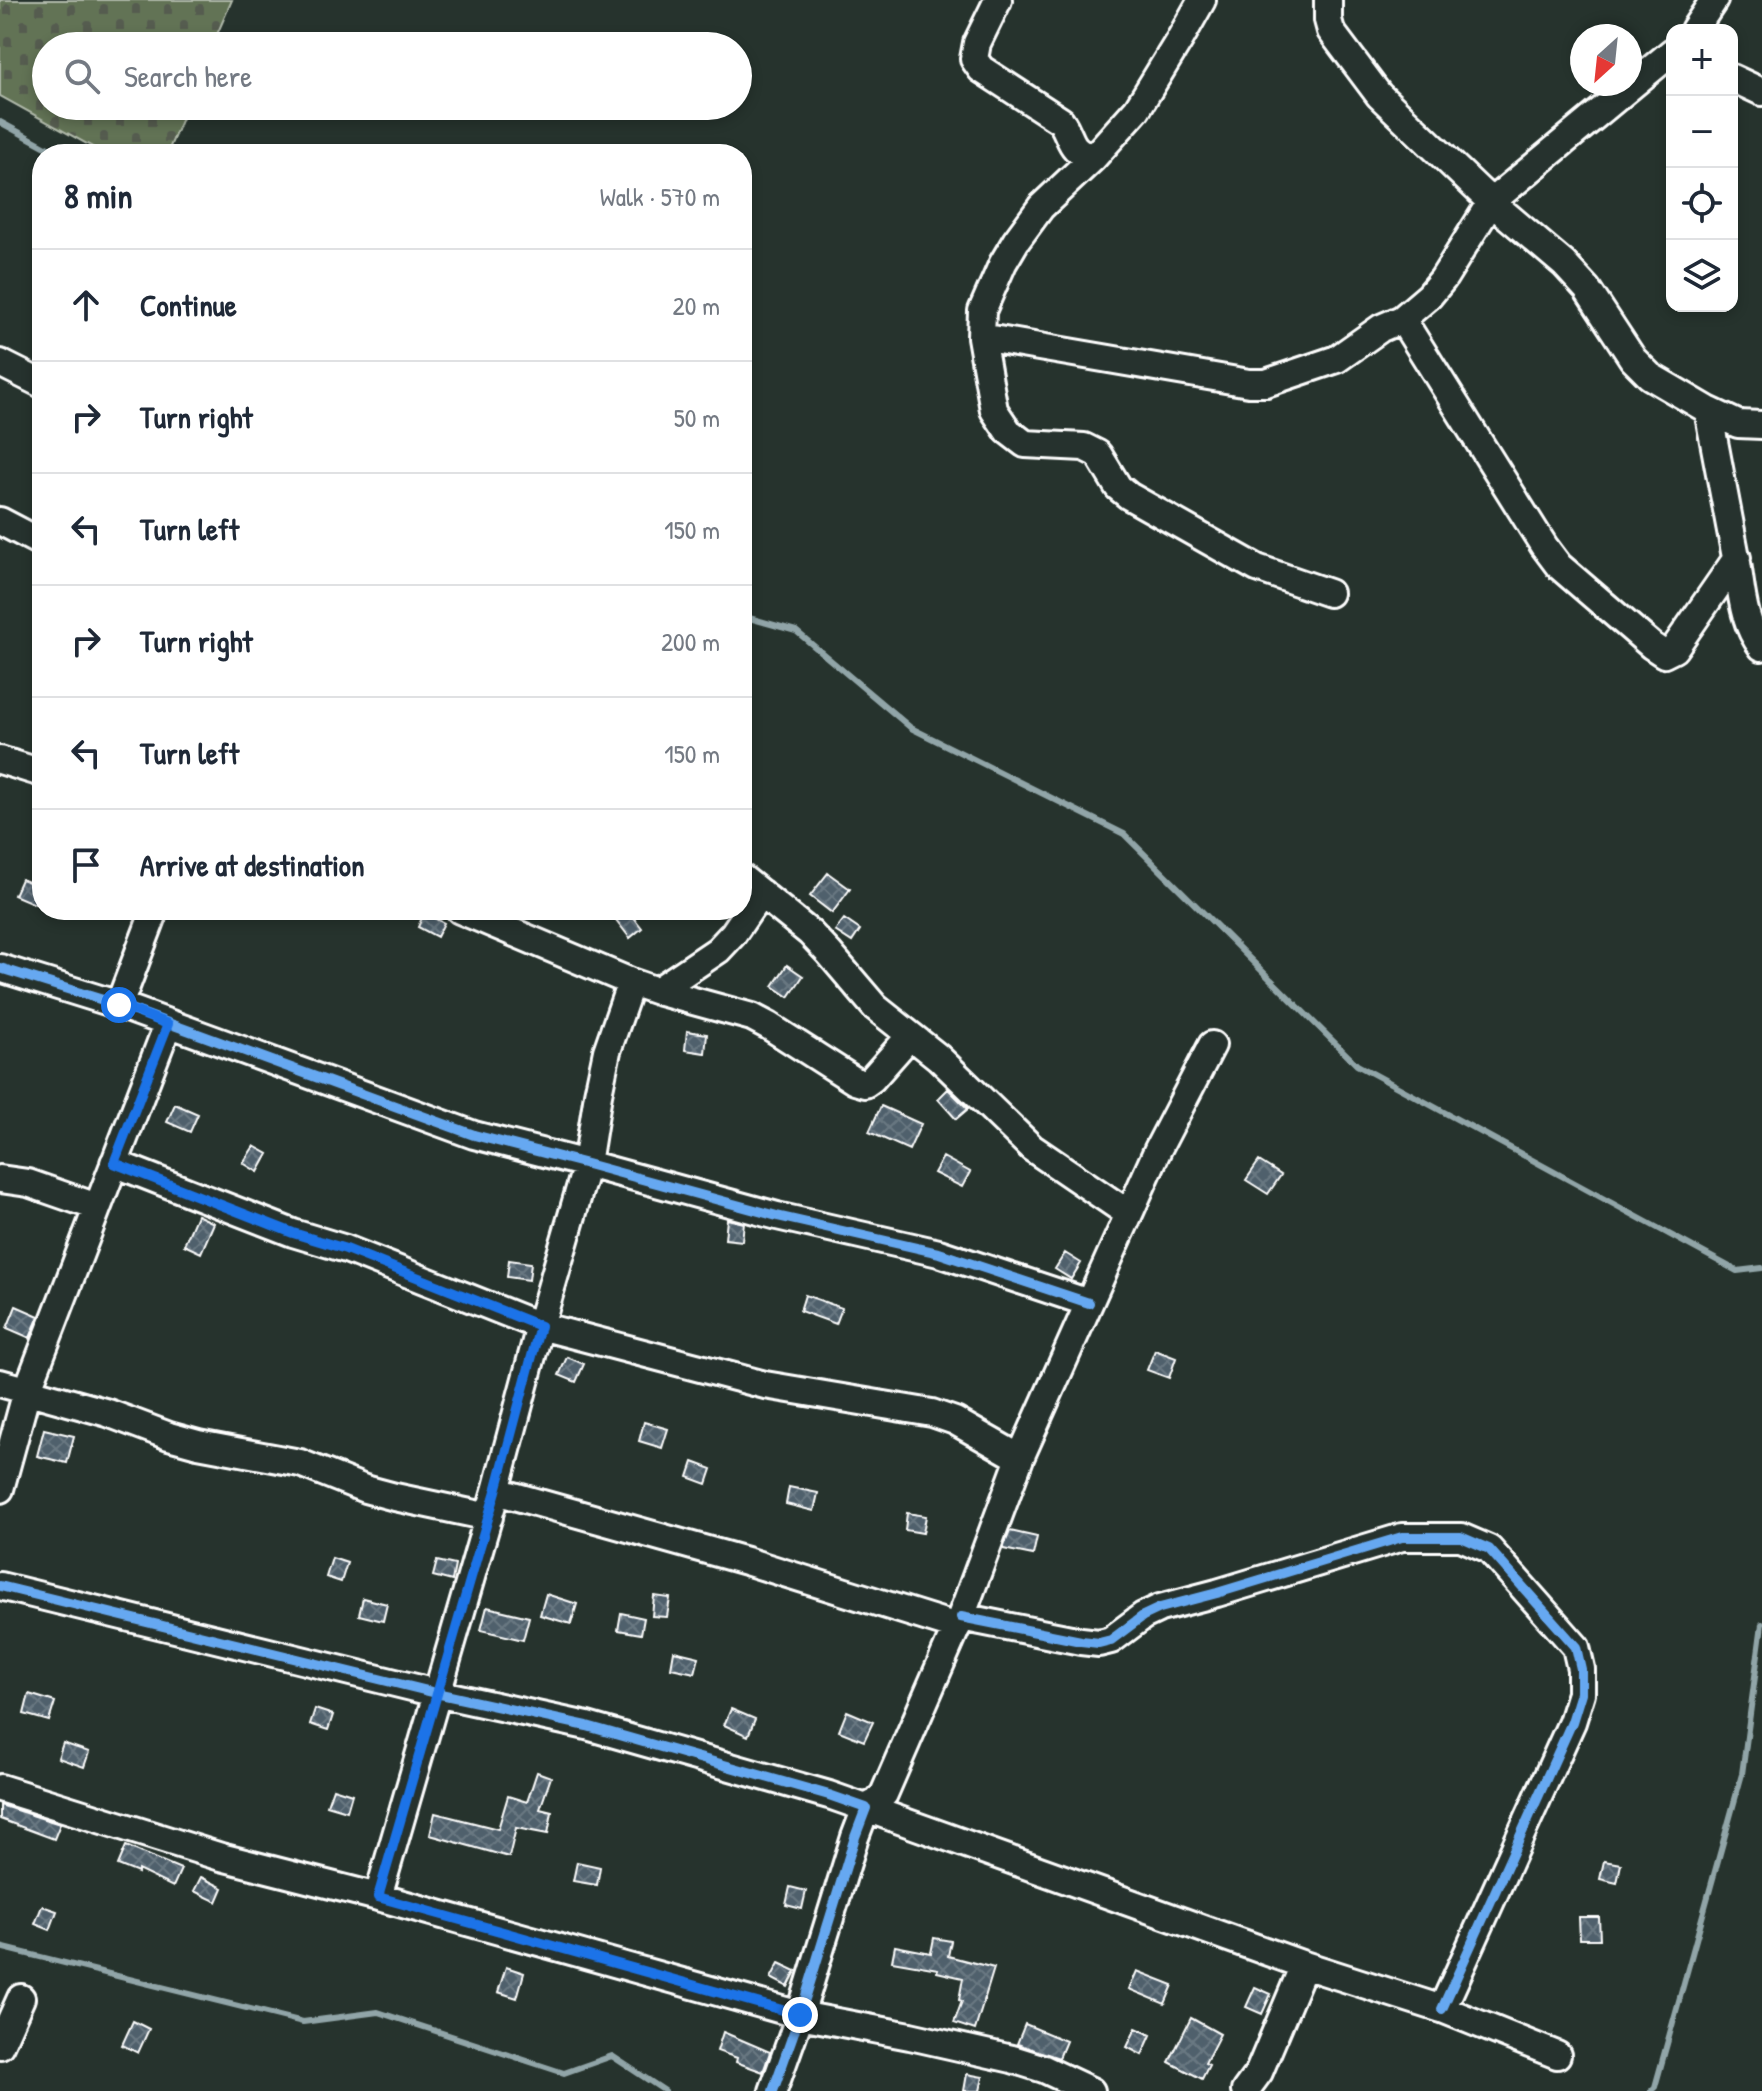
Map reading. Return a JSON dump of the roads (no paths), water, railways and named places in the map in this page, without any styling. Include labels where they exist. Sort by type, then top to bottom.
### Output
[{"type":"street","points":[[998,0],[977,43],[974,59],[981,69],[1061,121],[1072,145],[1093,158]]},
{"type":"street","points":[[1202,0],[1137,109],[1093,158],[1041,207],[1003,263],[982,311],[981,337],[994,410],[1008,431],[1025,444],[1084,447],[1098,454],[1118,487],[1129,496],[1257,568],[1329,593]]},
{"type":"street","points":[[1328,0],[1331,31],[1379,95],[1491,202],[1564,264],[1587,289],[1633,359],[1650,376],[1738,424],[1762,425]]},
{"type":"street","points":[[1698,24],[1714,0]]},
{"type":"street","points":[[981,337],[1249,383],[1266,383],[1337,359],[1381,328],[1402,319],[1429,296],[1491,202],[1666,57]]},
{"type":"street","points":[[1738,81],[1762,92]]},
{"type":"street","points":[[1402,319],[1559,566],[1652,646],[1664,654],[1674,649],[1737,558]]},
{"type":"street","points":[[0,363],[32,379]]},
{"type":"street","points":[[1708,410],[1745,614],[1754,637],[1762,647]]},
{"type":"street","points":[[0,521],[32,538]]},
{"type":"street","points":[[0,760],[32,770]]},
{"type":"street","points":[[752,885],[810,933],[875,1007],[938,1057],[1032,1148],[1129,1214]]},
{"type":"street","points":[[119,1005],[151,920]]},
{"type":"street","points":[[484,920],[631,982],[752,1017],[855,1081],[865,1084],[910,1036]]},
{"type":"street","points":[[657,991],[718,950],[733,934],[738,920]]},
{"type":"street","points":[[0,968],[119,1005],[474,1135],[777,1216],[939,1253],[1089,1303]]},
{"type":"street","points":[[378,1897],[489,1517],[587,1164],[607,1051],[631,982]]},
{"type":"street","points":[[0,1489],[27,1391],[168,1024]]},
{"type":"street","points":[[773,2091],[866,1808],[884,1794],[959,1622],[1020,1458],[1158,1149],[1212,1045]]},
{"type":"street","points":[[114,1163],[293,1233],[346,1249],[540,1326],[765,1385],[932,1413],[955,1421],[1020,1458]]},
{"type":"street","points":[[0,1179],[28,1183],[97,1207]]},
{"type":"street","points":[[0,1383],[108,1413],[198,1444],[300,1463],[365,1489],[489,1517]]},
{"type":"street","points":[[496,1491],[959,1622],[1099,1643],[1111,1640],[1143,1616],[1160,1608],[1402,1537],[1461,1537],[1489,1549],[1576,1647],[1581,1669],[1581,1693],[1572,1722],[1442,2009]]},
{"type":"street","points":[[0,1586],[436,1693],[587,1726],[829,1795],[1304,1965],[1442,2009],[1557,2055]]},
{"type":"street","points":[[0,1788],[183,1846],[800,2015],[1012,2059],[1044,2069],[1091,2091]]},
{"type":"street","points":[[1245,2091],[1259,2072],[1304,1965]]},
{"type":"street","points":[[0,2045],[21,1998]]},
{"type":"waterway","points":[[0,122],[41,144]]},
{"type":"waterway","points":[[752,619],[796,631],[911,728],[1124,834],[1357,1065],[1737,1271],[1762,1268]]},
{"type":"waterway","points":[[1651,2091],[1655,2087],[1742,1774],[1762,1624]]},
{"type":"waterway","points":[[0,1947],[303,2022],[378,2012],[564,2073],[612,2056],[665,2091]]}]
